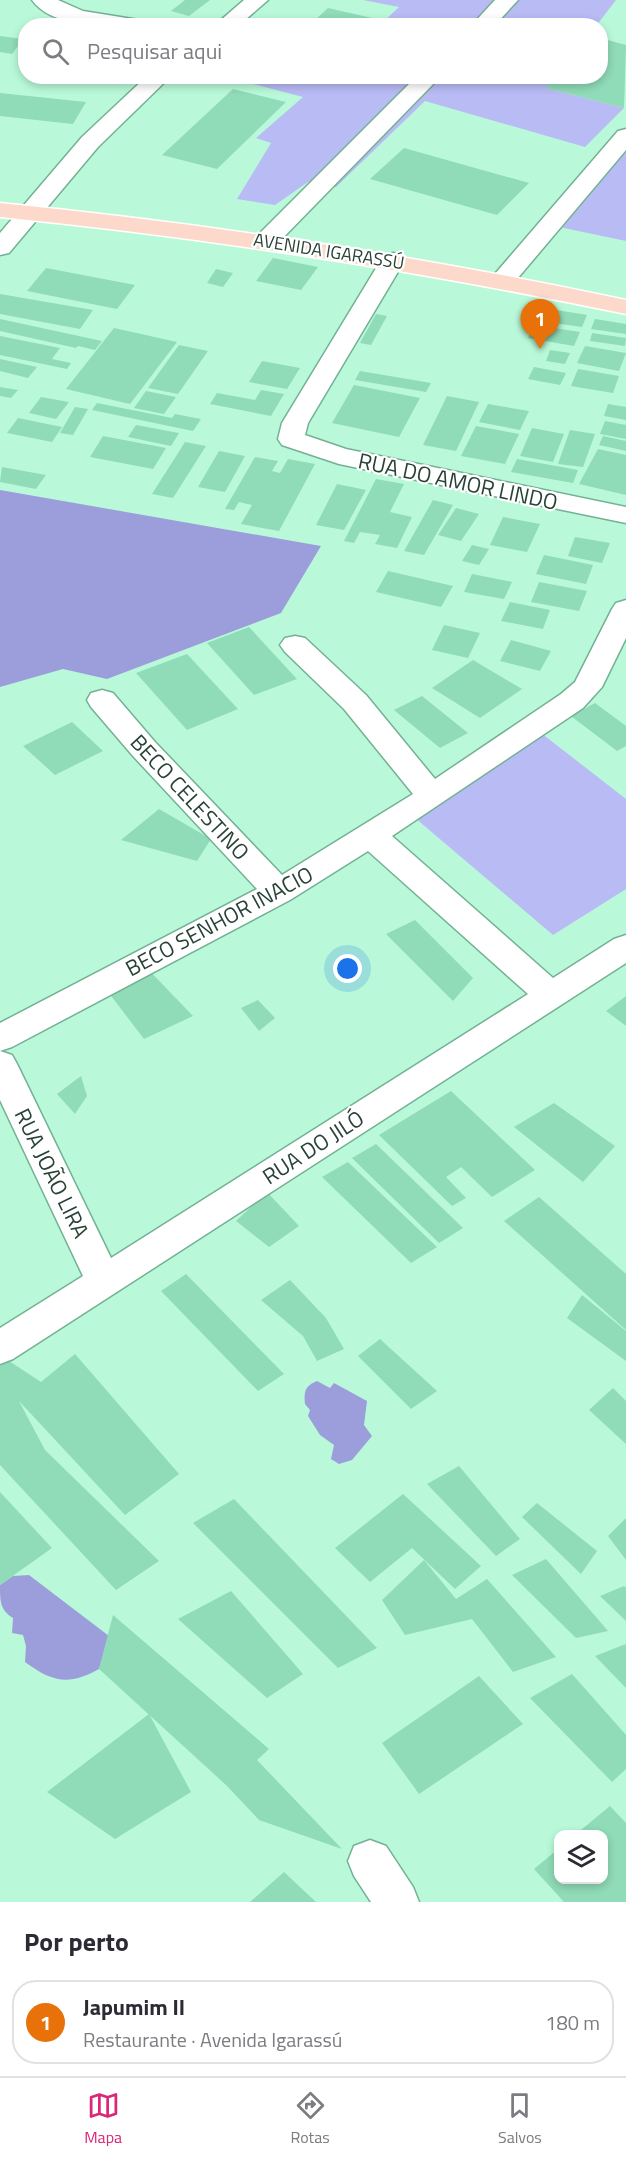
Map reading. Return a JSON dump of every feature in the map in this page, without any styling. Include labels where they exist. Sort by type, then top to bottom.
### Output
[{"type":"main road","name":"AVENIDA IGARASSÚ","points":[[0,210],[266,241],[393,260],[503,280],[626,307]]},
{"type":"street","points":[[43,0],[55,9],[81,18]]},
{"type":"street","points":[[234,18],[257,0]]},
{"type":"street","points":[[489,18],[507,0]]},
{"type":"street","points":[[0,248],[90,142],[152,84]]},
{"type":"street","points":[[266,241],[422,84]]},
{"type":"street","points":[[503,280],[626,136]]},
{"type":"street","name":"RUA DO AMOR LINDO","points":[[393,260],[295,423],[291,439],[339,456],[626,515]]},
{"type":"street","name":"BECO SENHOR INACIO","points":[[0,1038],[279,892],[432,796],[572,701],[587,687],[626,609]]},
{"type":"street","points":[[295,645],[355,702],[432,796]]},
{"type":"street","name":"BECO CELESTINO","points":[[102,700],[144,749],[279,892]]},
{"type":"street","points":[[371,835],[448,906],[550,994]]},
{"type":"street","name":"RUA DO JILÓ","points":[[0,1348],[626,947]]},
{"type":"street","name":"RUA JOÃO LIRA","points":[[0,1064],[104,1281]]},
{"type":"street","points":[[370,1861],[397,1902]]},
{"type":"shaded area","points":[[363,0],[616,0],[602,18],[387,18],[399,7]]},
{"type":"shaded area","points":[[253,84],[549,84],[546,88],[624,108],[585,147],[425,101],[336,187],[308,182],[275,205],[237,199],[271,143],[256,138],[303,97]]},
{"type":"shaded area","points":[[626,151],[626,241],[559,227]]},
{"type":"shaded area","points":[[0,490],[321,546],[281,613],[107,679],[63,669],[0,687]]},
{"type":"shaded area","points":[[541,733],[626,799],[626,889],[553,935],[408,812]]},
{"type":"shaded area","points":[[317,1381],[330,1388],[334,1383],[367,1401],[364,1425],[372,1436],[352,1460],[339,1464],[331,1459],[334,1445],[320,1435],[308,1416],[310,1410],[305,1404],[305,1392]]},
{"type":"shaded area","points":[[29,1575],[109,1636],[99,1669],[70,1680],[44,1674],[25,1662],[26,1646],[23,1635],[12,1633],[13,1618],[5,1612],[0,1596],[0,1585],[13,1576]]},
{"type":"building","points":[[185,0],[210,0],[189,16],[171,11]]},
{"type":"building","points":[[328,8],[372,18],[317,18]]},
{"type":"building","points":[[0,36],[18,38],[18,46],[12,54],[0,52]]},
{"type":"building","points":[[608,40],[626,45],[624,108],[546,88],[548,84],[608,84]]},
{"type":"building","points":[[233,89],[286,102],[217,169],[162,155]]},
{"type":"building","points":[[0,93],[86,102],[73,124],[0,116]]},
{"type":"building","points":[[404,148],[529,183],[497,215],[370,179]]},
{"type":"building","points":[[273,258],[318,267],[301,290],[256,281]]},
{"type":"building","points":[[46,268],[135,285],[117,309],[27,291]]},
{"type":"building","points":[[216,269],[233,273],[223,287],[207,283]]},
{"type":"building","points":[[0,294],[93,310],[80,329],[0,314]]},
{"type":"building","points":[[538,307],[587,315],[582,327],[533,320]]},
{"type":"building","points":[[376,314],[387,316],[371,345],[360,343]]},
{"type":"building","points":[[0,319],[102,341],[95,350],[78,346],[76,348],[0,331]]},
{"type":"building","points":[[595,319],[626,324],[626,334],[591,329]]},
{"type":"building","points":[[534,325],[580,332],[574,346],[528,338]]},
{"type":"building","points":[[114,328],[177,342],[130,404],[66,389]]},
{"type":"building","points":[[592,333],[626,338],[625,346],[590,341]]},
{"type":"building","points":[[0,336],[60,348],[52,359],[71,363],[67,369],[0,355]]},
{"type":"building","points":[[179,345],[208,351],[178,394],[148,388]]},
{"type":"building","points":[[585,346],[626,353],[619,371],[577,363]]},
{"type":"building","points":[[550,350],[570,353],[565,364],[546,361]]},
{"type":"building","points":[[0,359],[37,367],[28,378],[0,371]]},
{"type":"building","points":[[262,361],[300,368],[287,389],[249,382]]},
{"type":"building","points":[[534,367],[566,373],[560,385],[528,379]]},
{"type":"building","points":[[578,369],[619,376],[613,393],[571,386]]},
{"type":"building","points":[[360,371],[431,383],[426,392],[355,380]]},
{"type":"building","points":[[354,385],[420,398],[399,437],[332,423]]},
{"type":"building","points":[[0,387],[18,390],[11,398],[0,396]]},
{"type":"building","points":[[261,390],[284,394],[271,416],[210,404],[217,393],[255,400]]},
{"type":"building","points":[[146,391],[176,397],[164,414],[134,408]]},
{"type":"building","points":[[447,396],[479,402],[456,451],[423,445]]},
{"type":"building","points":[[41,397],[69,402],[56,419],[29,413]]},
{"type":"building","points":[[97,403],[172,418],[175,414],[201,419],[193,431],[92,410]]},
{"type":"building","points":[[488,404],[529,411],[520,430],[479,422]]},
{"type":"building","points":[[608,404],[626,407],[626,420],[604,416]]},
{"type":"building","points":[[75,407],[88,409],[73,435],[60,433]]},
{"type":"building","points":[[18,418],[62,427],[52,442],[7,433]]},
{"type":"building","points":[[605,421],[626,425],[626,439],[600,434]]},
{"type":"building","points":[[136,425],[179,433],[171,446],[128,437]]},
{"type":"building","points":[[476,426],[519,434],[505,464],[461,456]]},
{"type":"building","points":[[532,428],[564,434],[553,462],[520,456]]},
{"type":"building","points":[[570,430],[595,434],[583,467],[558,464]]},
{"type":"building","points":[[103,436],[166,448],[153,469],[90,457]]},
{"type":"building","points":[[603,436],[626,441],[626,451],[599,445]]},
{"type":"building","points":[[185,442],[206,446],[173,498],[152,494]]},
{"type":"building","points":[[598,449],[626,455],[626,495],[579,484]]},
{"type":"building","points":[[219,451],[245,456],[225,492],[198,487]]},
{"type":"building","points":[[255,457],[278,461],[272,471],[280,473],[288,459],[315,464],[279,531],[241,524],[252,505],[239,502],[234,510],[225,509]]},
{"type":"building","points":[[517,459],[578,470],[573,483],[511,472]]},
{"type":"building","points":[[2,467],[46,475],[36,489],[0,482]]},
{"type":"building","points":[[376,479],[404,484],[390,512],[412,517],[397,548],[375,544],[380,535],[360,532],[354,543],[344,541]]},
{"type":"building","points":[[337,484],[366,490],[344,530],[316,525]]},
{"type":"building","points":[[433,500],[453,505],[424,555],[404,551]]},
{"type":"building","points":[[456,508],[479,514],[461,541],[438,535]]},
{"type":"building","points":[[503,517],[540,524],[527,552],[490,545]]},
{"type":"building","points":[[575,537],[610,543],[602,563],[568,556]]},
{"type":"building","points":[[472,545],[489,549],[479,565],[462,561]]},
{"type":"building","points":[[544,555],[593,565],[586,584],[536,574]]},
{"type":"building","points":[[388,571],[453,586],[441,607],[376,592]]},
{"type":"building","points":[[472,574],[512,582],[504,599],[464,592]]},
{"type":"building","points":[[539,582],[587,591],[579,611],[531,602]]},
{"type":"building","points":[[510,602],[550,610],[543,629],[501,621]]},
{"type":"building","points":[[444,625],[480,633],[468,658],[432,650]]},
{"type":"building","points":[[249,627],[297,679],[254,695],[207,643]]},
{"type":"building","points":[[511,640],[551,651],[540,671],[500,661]]},
{"type":"building","points":[[187,654],[238,709],[187,730],[136,673]]},
{"type":"building","points":[[473,660],[522,689],[480,718],[432,688]]},
{"type":"building","points":[[422,696],[468,733],[440,748],[394,710]]},
{"type":"building","points":[[595,703],[626,726],[626,746],[617,751],[571,716]]},
{"type":"building","points":[[72,722],[103,751],[55,775],[23,746]]},
{"type":"building","points":[[159,809],[211,839],[197,861],[121,840]]},
{"type":"building","points":[[415,920],[473,978],[453,1001],[386,934]]},
{"type":"building","points":[[142,963],[193,1016],[144,1039],[102,984]]},
{"type":"building","points":[[626,996],[626,1026],[606,1011]]},
{"type":"building","points":[[258,1000],[275,1018],[259,1031],[241,1008]]},
{"type":"building","points":[[81,1076],[87,1096],[75,1114],[57,1094]]},
{"type":"building","points":[[451,1091],[535,1170],[492,1197],[461,1167],[446,1177],[466,1198],[452,1206],[379,1135]]},
{"type":"building","points":[[554,1103],[615,1146],[583,1182],[514,1127]]},
{"type":"building","points":[[376,1144],[463,1228],[439,1243],[352,1158]]},
{"type":"building","points":[[348,1162],[437,1247],[411,1263],[322,1177]]},
{"type":"building","points":[[267,1192],[299,1226],[269,1247],[236,1221]]},
{"type":"building","points":[[539,1197],[626,1274],[626,1330],[504,1221]]},
{"type":"building","points":[[186,1274],[284,1374],[258,1391],[161,1291]]},
{"type":"building","points":[[290,1280],[326,1318],[344,1349],[317,1361],[303,1336],[261,1300]]},
{"type":"building","points":[[582,1295],[626,1331],[626,1361],[567,1318]]},
{"type":"building","points":[[380,1339],[437,1391],[411,1409],[358,1356]]},
{"type":"building","points":[[75,1354],[179,1474],[125,1515],[19,1401],[45,1450],[159,1561],[116,1590],[0,1465],[0,1366],[6,1359],[41,1382]]},
{"type":"building","points":[[613,1388],[626,1401],[626,1444],[589,1410]]},
{"type":"building","points":[[459,1466],[520,1539],[496,1556],[427,1484]]},
{"type":"building","points":[[0,1492],[52,1548],[0,1585]]},
{"type":"building","points":[[403,1494],[481,1566],[455,1589],[412,1548],[370,1582],[335,1548]]},
{"type":"building","points":[[234,1499],[377,1648],[338,1668],[193,1523]]},
{"type":"building","points":[[537,1503],[597,1551],[581,1574],[522,1517]]},
{"type":"building","points":[[626,1518],[626,1560],[608,1536]]},
{"type":"building","points":[[546,1559],[608,1631],[576,1638],[512,1575]]},
{"type":"building","points":[[424,1560],[456,1599],[487,1579],[556,1657],[513,1672],[472,1619],[405,1635],[382,1600]]},
{"type":"building","points":[[624,1586],[626,1588],[626,1621],[600,1596]]},
{"type":"building","points":[[231,1591],[303,1674],[267,1698],[178,1619]]},
{"type":"building","points":[[113,1615],[269,1749],[257,1760],[342,1849],[259,1820],[226,1785],[99,1669]]},
{"type":"building","points":[[626,1644],[626,1688],[595,1656]]},
{"type":"building","points":[[572,1674],[626,1735],[626,1769],[612,1782],[530,1698]]},
{"type":"building","points":[[479,1676],[523,1724],[419,1794],[382,1743]]},
{"type":"building","points":[[149,1714],[191,1792],[115,1839],[47,1792]]},
{"type":"building","points":[[610,1806],[626,1823],[626,1902],[564,1902],[534,1869],[554,1852],[554,1884],[608,1884],[608,1830],[581,1830]]},
{"type":"building","points":[[284,1872],[316,1902],[250,1902]]},
{"type":"place","name":"Japumim II","points":[[540,349]]}]
